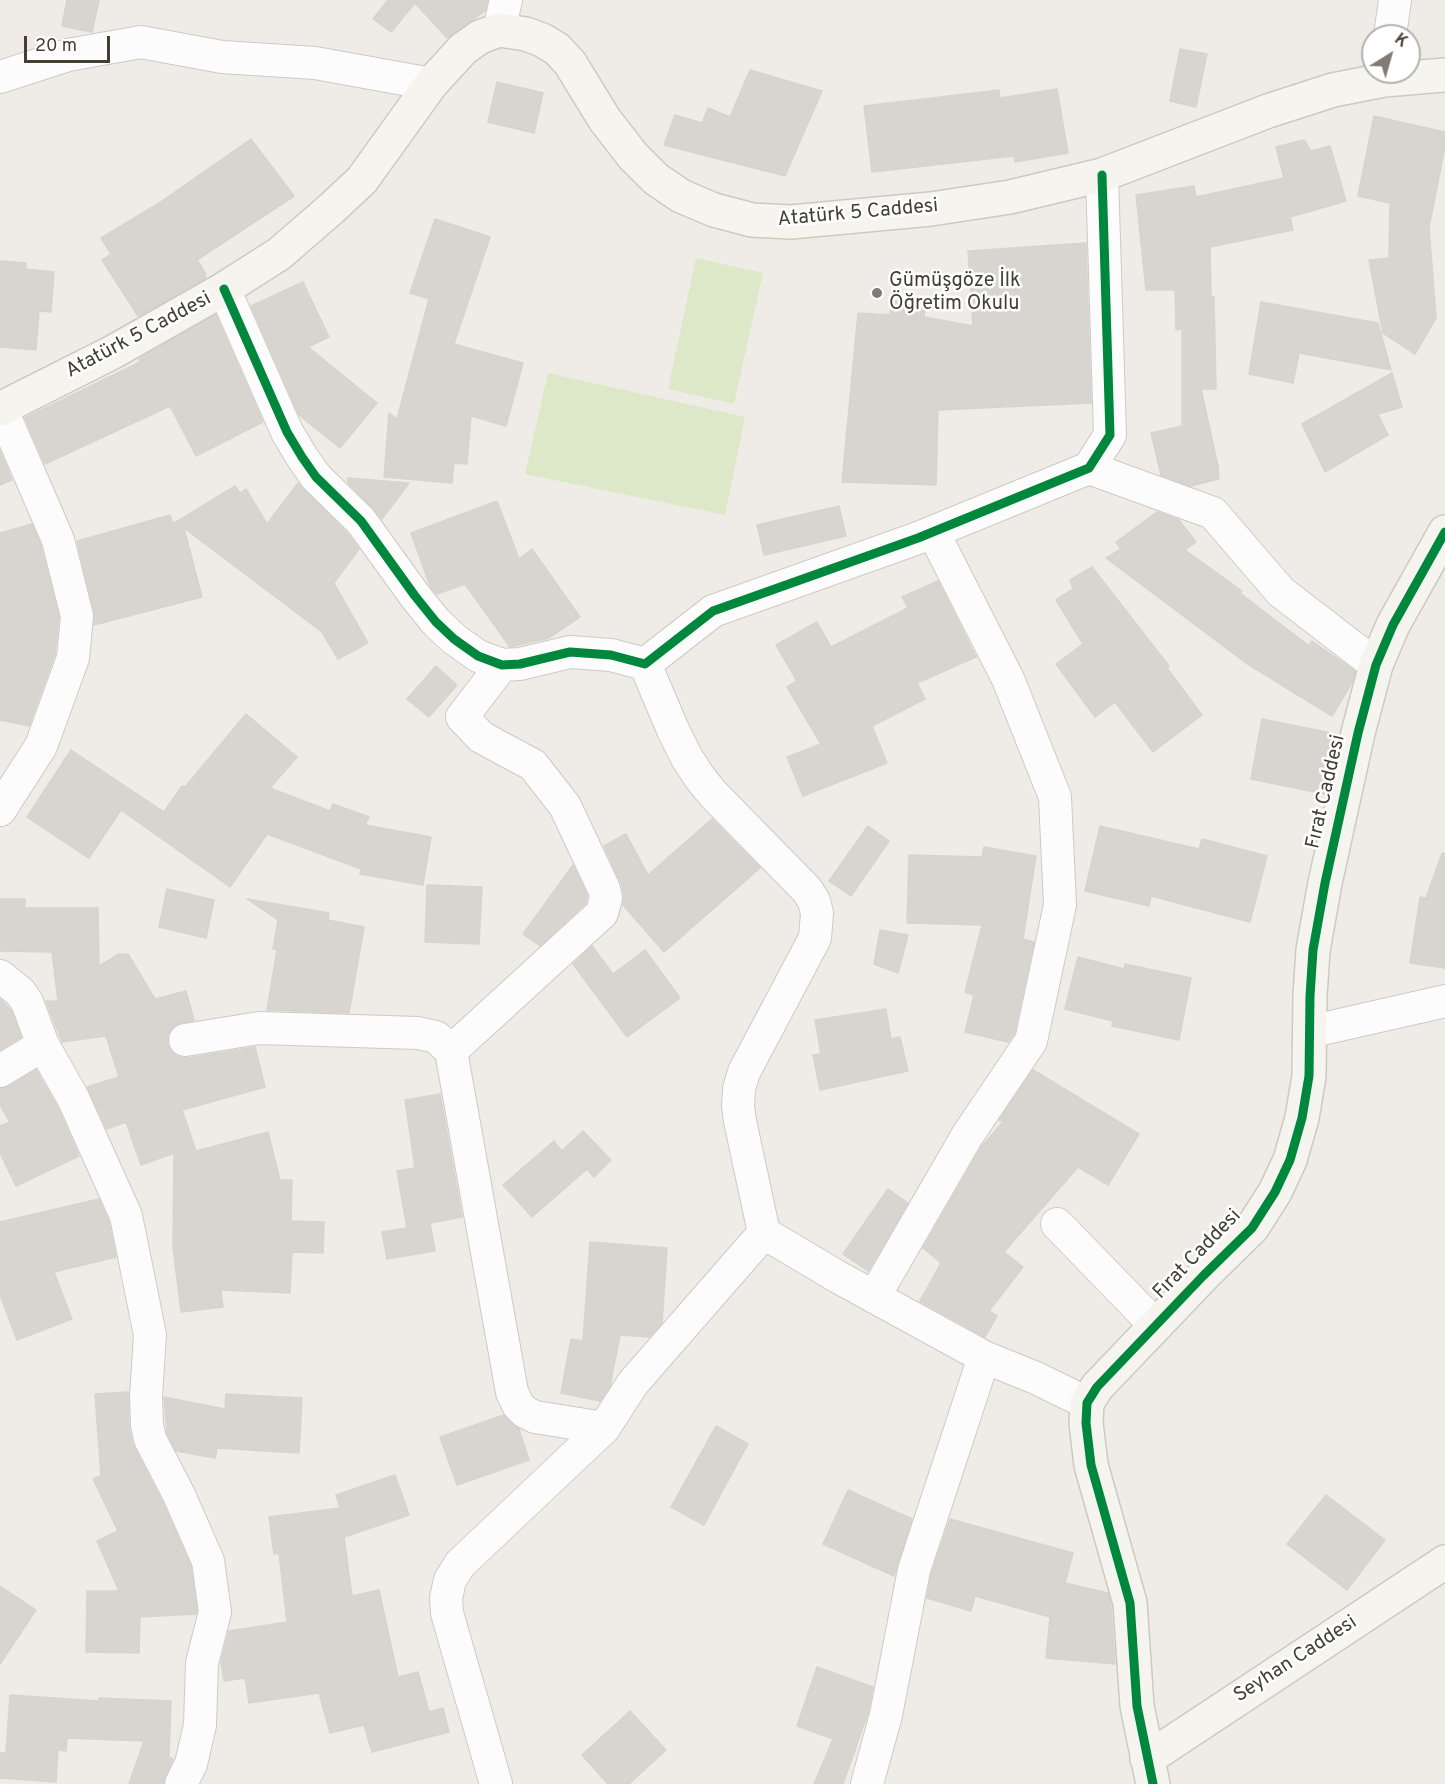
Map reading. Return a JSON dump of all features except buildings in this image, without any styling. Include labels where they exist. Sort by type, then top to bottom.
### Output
[{"type":"street","points":[[1392,24],[1395,0]]},
{"type":"street","name":"Atatürk 5 Caddesi","points":[[0,409],[113,352],[225,290],[279,254],[362,180],[431,84],[463,49],[480,37],[502,15],[526,34],[542,40],[557,50],[570,63],[605,120],[633,156],[656,179],[681,196],[714,210],[752,220],[791,222],[932,209],[1010,197],[1102,175],[1268,111],[1361,82]]},
{"type":"street","points":[[0,77],[68,55],[141,42],[222,57],[315,63],[431,84]]},
{"type":"street","name":"Atatürk 5 Caddesi","points":[[1421,75],[1445,75]]},
{"type":"street","points":[[645,664],[713,611],[933,532],[1089,468],[1110,435],[1102,175]]},
{"type":"street","points":[[225,290],[287,432],[316,477],[361,521],[436,622],[454,639],[478,656],[502,665],[520,664],[570,652],[611,655],[645,664]]},
{"type":"street","points":[[0,409],[58,540],[77,616],[73,658],[41,746],[0,810]]},
{"type":"street","points":[[1089,468],[1213,513],[1281,592],[1376,665]]},
{"type":"street","points":[[874,1297],[967,1136],[1031,1041],[1060,905],[1055,797],[1008,679],[933,532]]},
{"type":"street","name":"Fırat Caddesi","points":[[1087,1403],[1097,1387],[1252,1228],[1275,1192],[1290,1160],[1302,1118],[1309,1076],[1313,950],[1325,883],[1358,733],[1376,665],[1393,625],[1445,532]]},
{"type":"street","points":[[645,664],[687,758],[700,778],[720,802],[807,890],[814,901],[817,913],[815,938],[744,1071],[739,1089],[740,1121],[764,1233],[984,1357],[1036,1378],[1087,1403],[1086,1423],[1092,1465],[1130,1603],[1137,1706],[1150,1771]]},
{"type":"street","points":[[451,1051],[602,913],[606,898],[565,806],[533,765],[481,737],[462,717],[502,665]]},
{"type":"street","points":[[0,976],[20,992],[27,1002],[43,1045],[73,1098],[126,1216],[150,1335],[146,1397],[150,1439],[208,1561],[215,1612],[202,1663],[200,1725],[191,1764],[181,1784]]},
{"type":"street","points":[[1309,1032],[1445,1001]]},
{"type":"street","points":[[185,1040],[259,1028],[418,1033],[436,1037],[451,1051],[512,1392],[518,1405],[535,1417],[604,1428]]},
{"type":"street","points":[[0,1071],[43,1045]]},
{"type":"street","points":[[1057,1224],[1156,1326]]},
{"type":"street","points":[[496,1784],[447,1613],[446,1598],[450,1580],[460,1564],[604,1428],[633,1383],[764,1233]]},
{"type":"street","points":[[867,1784],[886,1715],[914,1569],[984,1357]]},
{"type":"street","name":"Seyhan Caddesi","points":[[1150,1771],[1445,1562]]},
{"type":"green space","points":[[696,258],[763,273],[734,404],[668,389]]},
{"type":"green space","points":[[548,373],[745,417],[725,515],[525,474]]},
{"type":"cycle path","points":[[224,289],[287,432],[302,457],[316,477],[361,521],[415,596],[436,622],[454,639],[478,656],[502,665],[520,664],[570,652],[611,655],[645,664],[713,611],[918,538],[1089,468],[1110,435],[1102,175]]},
{"type":"cycle path","points":[[1153,1784],[1137,1706],[1130,1603],[1091,1465],[1086,1423],[1087,1403],[1097,1387],[1252,1228],[1275,1192],[1290,1160],[1302,1118],[1309,1076],[1313,950],[1325,883],[1358,733],[1376,665],[1393,625],[1445,532]]},
{"type":"place","name":"Gümüşgöze İlk Öğretim Okulu","points":[[877,293]]}]
